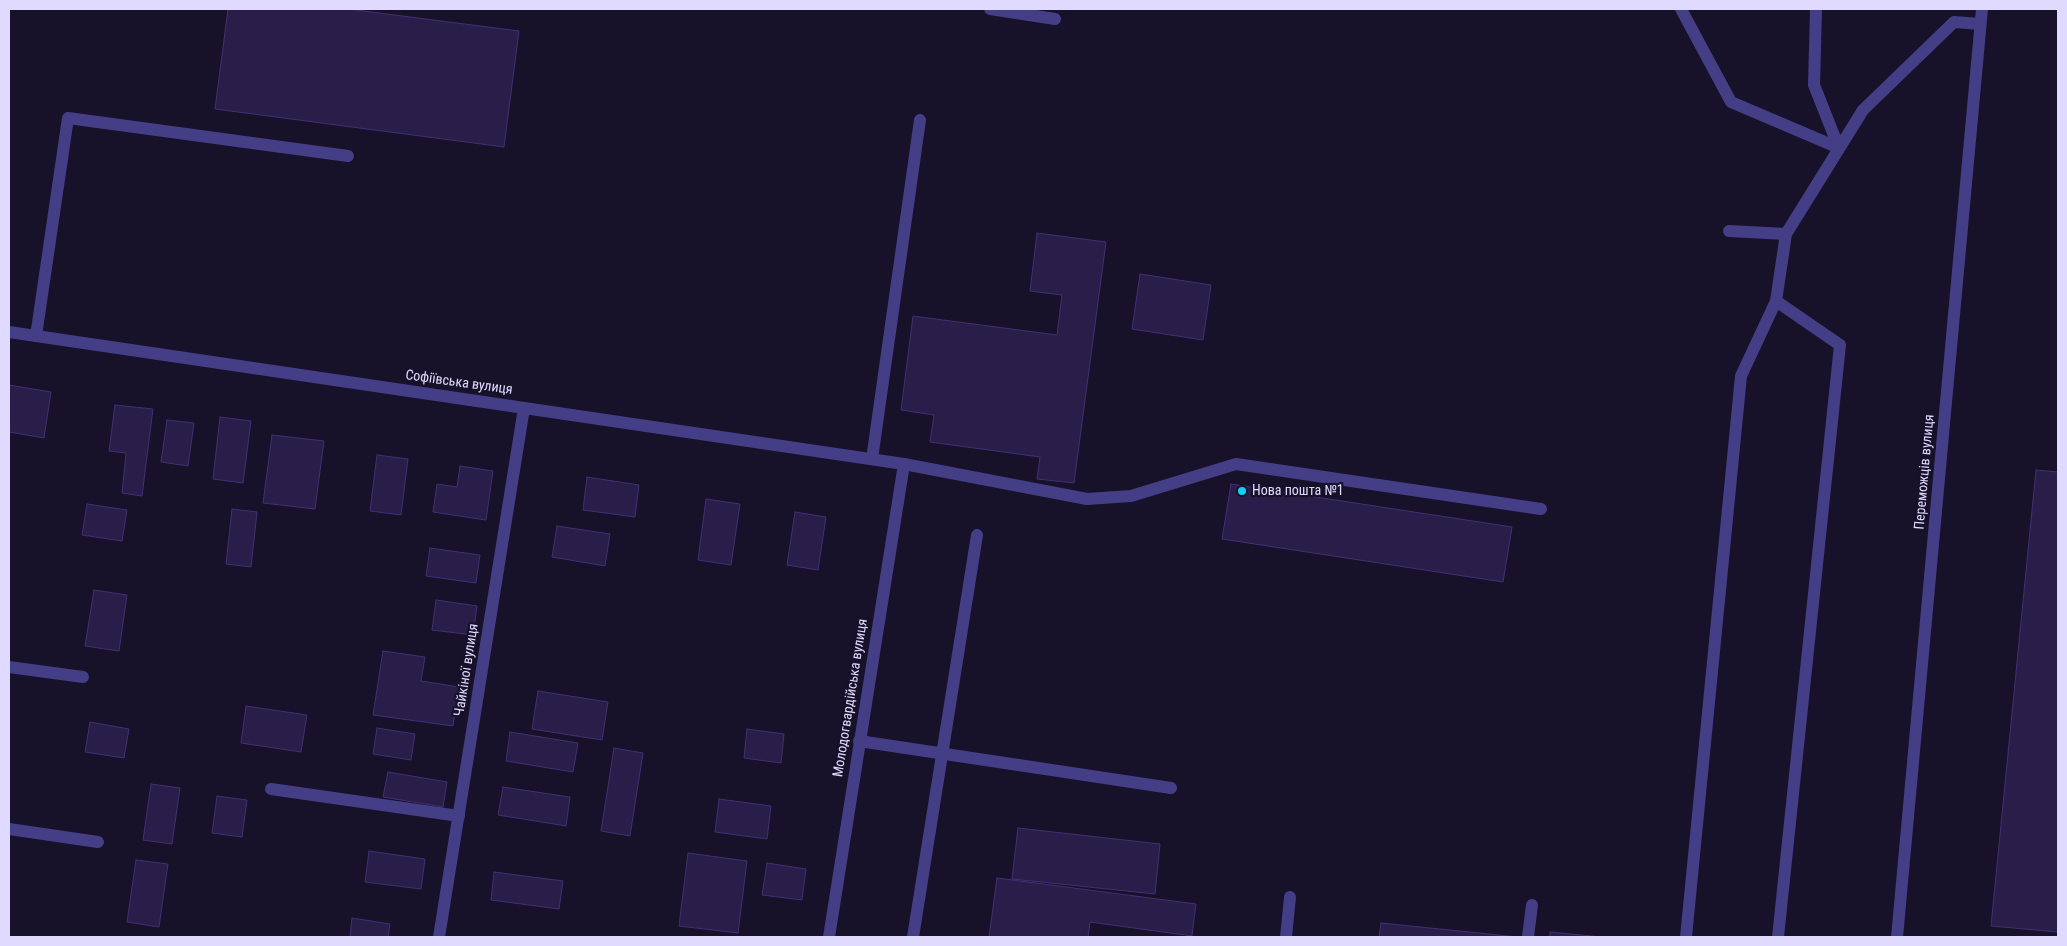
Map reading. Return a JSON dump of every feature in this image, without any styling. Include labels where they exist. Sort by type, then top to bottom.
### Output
[{"type":"street","points":[[990,9],[1054,19]]},
{"type":"street","points":[[1682,9],[1731,102],[1839,148]]},
{"type":"street","points":[[1816,9],[1814,85],[1839,148]]},
{"type":"street","name":"Переможців вулиця","points":[[1897,937],[1982,9]]},
{"type":"street","points":[[1686,937],[1742,376],[1776,301],[1786,234],[1862,110],[1954,22],[1980,24]]},
{"type":"street","points":[[36,336],[68,118],[348,156]]},
{"type":"street","points":[[872,459],[920,120]]},
{"type":"street","points":[[1729,231],[1786,234]]},
{"type":"street","points":[[1776,301],[1840,345],[1778,937]]},
{"type":"street","name":"Софіївська вулиця","points":[[9,332],[872,459],[1086,499],[1131,496],[1236,464],[1542,509]]},
{"type":"street","name":"Чайкіної вулиця","points":[[440,937],[524,408]]},
{"type":"street","name":"Молодогвардійська вулиця","points":[[829,937],[904,464]]},
{"type":"street","points":[[913,937],[977,536]]},
{"type":"street","points":[[9,667],[83,677]]},
{"type":"street","points":[[859,740],[1171,788]]},
{"type":"street","points":[[271,789],[459,816]]},
{"type":"street","points":[[9,829],[98,842]]},
{"type":"street","points":[[1286,937],[1290,897]]},
{"type":"street","points":[[1528,937],[1532,905]]},
{"type":"building","points":[[228,9],[348,9],[519,31],[504,147],[215,109]]},
{"type":"building","points":[[1037,233],[1106,242],[1074,483],[1037,479],[1040,457],[930,442],[934,415],[901,410],[913,316],[1057,335],[1062,295],[1030,291]]},
{"type":"building","points":[[1140,274],[1211,285],[1203,340],[1132,329]]},
{"type":"building","points":[[9,385],[51,392],[44,438],[9,432]]},
{"type":"building","points":[[115,405],[153,409],[142,496],[122,493],[126,453],[109,451]]},
{"type":"building","points":[[220,417],[251,421],[243,483],[213,479]]},
{"type":"building","points":[[167,420],[194,423],[188,466],[161,462]]},
{"type":"building","points":[[272,435],[324,441],[315,509],[263,503]]},
{"type":"building","points":[[377,455],[408,459],[401,515],[370,511]]},
{"type":"building","points":[[460,466],[493,471],[486,520],[433,512],[437,484],[457,487]]},
{"type":"building","points":[[2036,470],[2058,472],[2058,932],[1991,926]]},
{"type":"building","points":[[587,477],[639,485],[635,517],[583,510]]},
{"type":"building","points":[[1231,484],[1512,527],[1503,582],[1222,539]]},
{"type":"building","points":[[706,499],[740,504],[731,565],[698,560]]},
{"type":"building","points":[[87,504],[127,510],[122,541],[82,535]]},
{"type":"building","points":[[232,509],[257,512],[251,567],[226,564]]},
{"type":"building","points":[[795,512],[826,517],[818,570],[787,565]]},
{"type":"building","points":[[557,526],[610,534],[605,566],[552,557]]},
{"type":"building","points":[[430,548],[480,555],[476,583],[426,576]]},
{"type":"building","points":[[94,590],[127,595],[119,651],[85,646]]},
{"type":"building","points":[[436,600],[477,606],[473,635],[432,630]]},
{"type":"building","points":[[383,651],[425,657],[421,681],[459,687],[453,726],[373,715]]},
{"type":"building","points":[[538,691],[608,702],[602,740],[532,729]]},
{"type":"building","points":[[246,706],[307,715],[301,752],[241,743]]},
{"type":"building","points":[[90,722],[129,729],[124,758],[85,752]]},
{"type":"building","points":[[377,728],[415,734],[411,760],[373,754]]},
{"type":"building","points":[[747,729],[784,734],[781,763],[744,758]]},
{"type":"building","points":[[510,732],[578,743],[573,772],[506,761]]},
{"type":"building","points":[[614,748],[643,753],[630,836],[601,831]]},
{"type":"building","points":[[388,772],[447,782],[443,807],[383,797]]},
{"type":"building","points":[[151,784],[180,788],[172,844],[143,840]]},
{"type":"building","points":[[503,787],[570,797],[566,826],[498,815]]},
{"type":"building","points":[[217,796],[247,800],[242,837],[212,833]]},
{"type":"building","points":[[719,799],[771,806],[767,839],[715,832]]},
{"type":"building","points":[[1018,828],[1160,844],[1155,894],[1012,879]]},
{"type":"building","points":[[369,851],[425,859],[421,889],[365,882]]},
{"type":"building","points":[[688,853],[747,861],[738,933],[679,926]]},
{"type":"building","points":[[136,860],[168,864],[159,927],[127,922]]},
{"type":"building","points":[[767,863],[806,869],[802,900],[762,895]]},
{"type":"building","points":[[494,872],[563,881],[559,909],[491,900]]},
{"type":"building","points":[[997,878],[1196,904],[1192,936],[1090,922],[1088,937],[989,937]]},
{"type":"building","points":[[352,918],[390,924],[388,937],[350,937]]},
{"type":"building","points":[[1381,923],[1518,937],[1379,937]]},
{"type":"building","points":[[1550,932],[1602,937],[1550,937]]},
{"type":"place","name":"Нова пошта №1","points":[[1242,491]]}]
